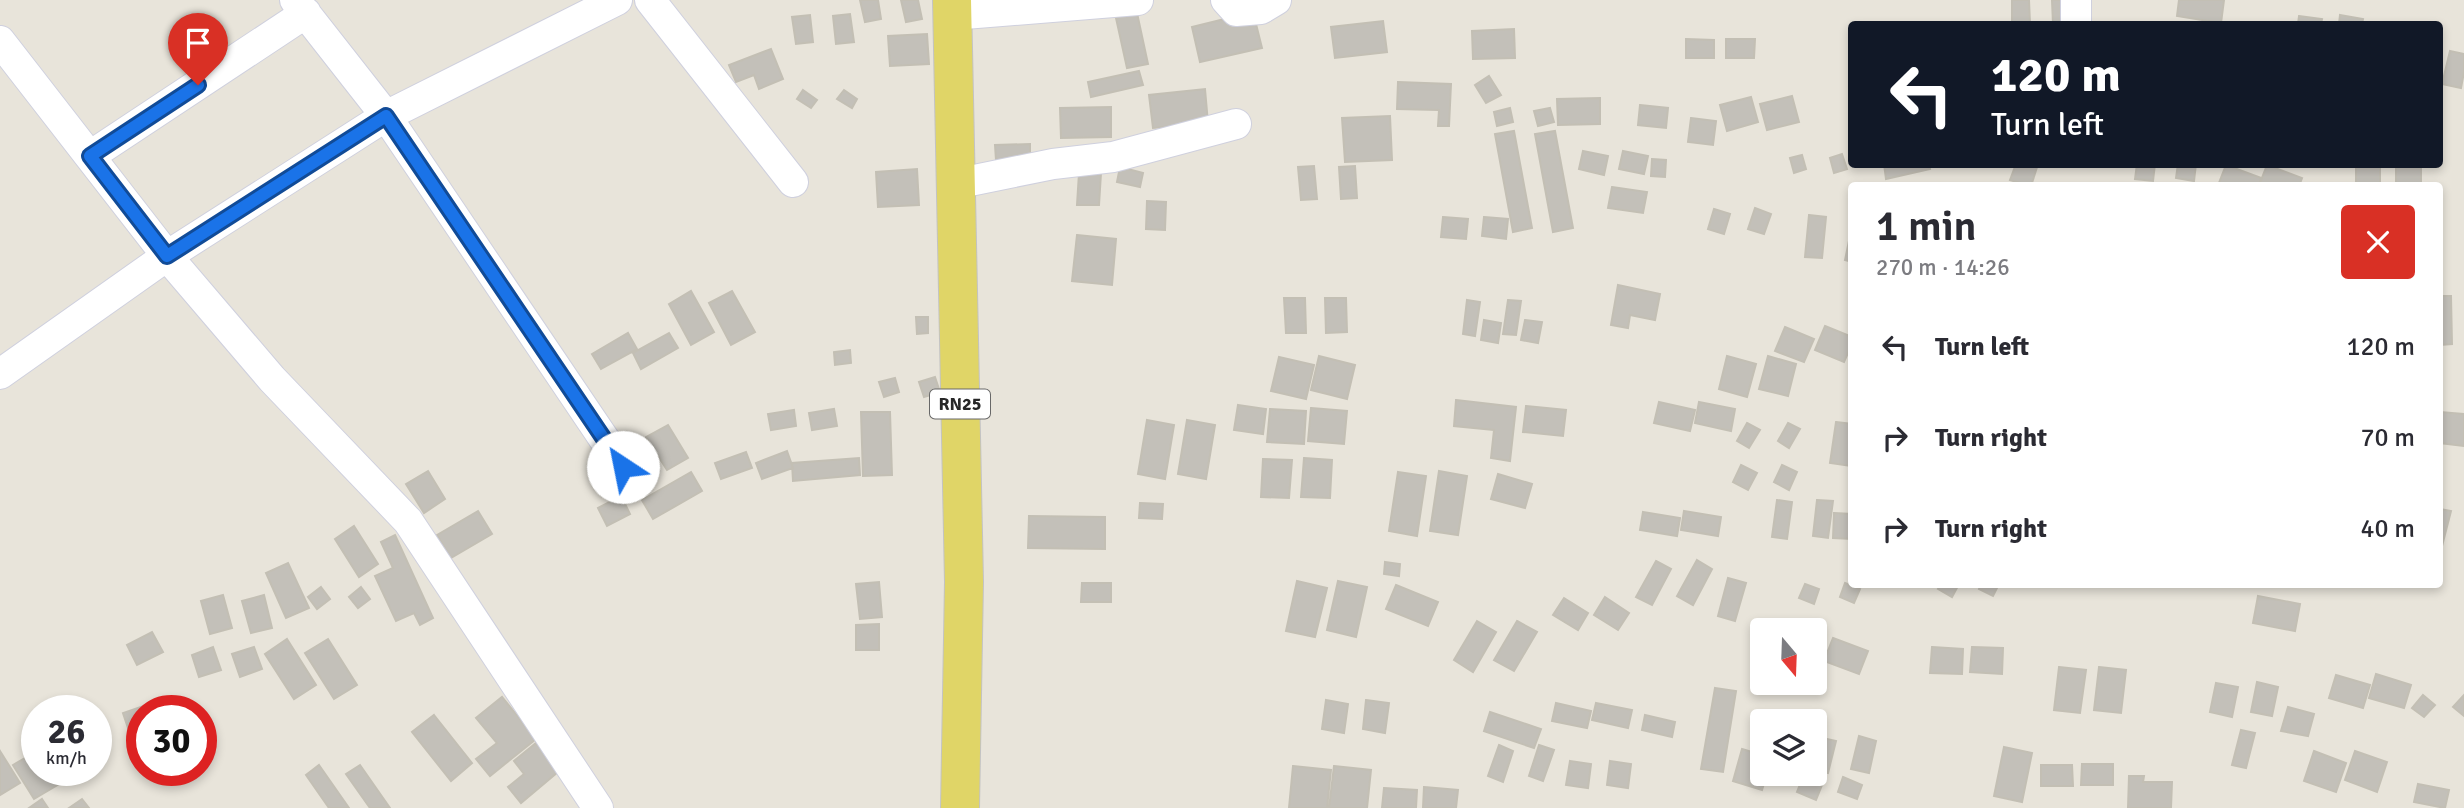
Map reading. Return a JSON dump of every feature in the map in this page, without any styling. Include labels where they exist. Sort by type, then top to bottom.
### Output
[{"type":"main road","name":"RN25","points":[[952,8],[964,582],[960,808]]},
{"type":"street","points":[[0,374],[167,256],[386,116],[617,0]]},
{"type":"street","points":[[650,0],[793,182]]},
{"type":"street","points":[[952,8],[1138,0]]},
{"type":"street","points":[[1226,0],[1236,11],[1261,9],[1276,0]]},
{"type":"street","points":[[2076,0],[2076,21]]},
{"type":"street","points":[[90,156],[300,7],[386,116],[623,467]]},
{"type":"street","points":[[0,41],[167,256],[272,379],[408,520],[598,808]]},
{"type":"street","points":[[955,184],[1053,164],[1113,157],[1236,124]]},
{"type":"building","points":[[860,0],[878,0],[881,19],[865,22]]},
{"type":"building","points":[[901,0],[918,0],[922,19],[906,22]]},
{"type":"building","points":[[2012,0],[2029,0],[2030,21],[2012,21]]},
{"type":"building","points":[[2052,0],[2070,0],[2071,21],[2053,21]]},
{"type":"building","points":[[2179,0],[2224,0],[2221,21],[2177,16]]},
{"type":"building","points":[[1253,12],[1262,48],[1200,62],[1192,27]]},
{"type":"building","points":[[1137,13],[1148,64],[1127,68],[1116,18]]},
{"type":"building","points":[[850,14],[854,42],[836,44],[833,16]]},
{"type":"building","points":[[810,15],[813,42],[796,44],[792,17]]},
{"type":"building","points":[[2340,15],[2363,19],[2363,21],[2339,21]]},
{"type":"building","points":[[2299,16],[2322,19],[2322,21],[2298,21]]},
{"type":"building","points":[[1383,21],[1387,52],[1335,58],[1331,27]]},
{"type":"building","points":[[1514,29],[1515,58],[1473,59],[1472,31]]},
{"type":"building","points":[[927,34],[929,64],[890,66],[888,36]]},
{"type":"building","points":[[1686,39],[1714,40],[1714,58],[1686,58]]},
{"type":"building","points":[[1726,39],[1755,39],[1754,58],[1726,58]]},
{"type":"building","points":[[771,49],[783,79],[759,89],[754,75],[736,82],[729,65]]},
{"type":"building","points":[[2450,51],[2464,54],[2461,88],[2443,84]]},
{"type":"building","points":[[1139,71],[1143,85],[1091,97],[1088,82]]},
{"type":"building","points":[[1489,76],[1501,95],[1486,103],[1475,85]]},
{"type":"building","points":[[1398,82],[1451,84],[1449,126],[1438,126],[1439,110],[1397,109]]},
{"type":"building","points":[[1205,89],[1208,123],[1153,128],[1149,95]]},
{"type":"building","points":[[803,90],[817,100],[811,108],[797,99]]},
{"type":"building","points":[[844,90],[857,99],[852,108],[837,99]]},
{"type":"building","points":[[1792,96],[1799,122],[1767,130],[1760,104]]},
{"type":"building","points":[[1751,97],[1758,122],[1727,131],[1720,105]]},
{"type":"building","points":[[1600,98],[1600,124],[1558,125],[1557,99]]},
{"type":"building","points":[[1640,105],[1668,108],[1666,128],[1638,125]]},
{"type":"building","points":[[1111,107],[1111,137],[1061,138],[1060,108]]},
{"type":"building","points":[[1510,108],[1513,122],[1497,126],[1494,112]]},
{"type":"building","points":[[1550,108],[1554,122],[1538,126],[1534,111]]},
{"type":"building","points":[[1390,116],[1392,160],[1345,162],[1342,118]]},
{"type":"building","points":[[1691,118],[1716,121],[1713,145],[1688,142]]},
{"type":"building","points":[[1514,131],[1532,228],[1513,232],[1495,134]]},
{"type":"building","points":[[1555,131],[1573,228],[1553,232],[1535,134]]},
{"type":"building","points":[[1030,144],[1030,160],[996,160],[995,145]]},
{"type":"building","points":[[1583,151],[1608,156],[1604,175],[1579,169]]},
{"type":"building","points":[[1623,151],[1648,156],[1644,174],[1619,169]]},
{"type":"building","points":[[1842,154],[1847,169],[1834,173],[1830,158]]},
{"type":"building","points":[[1802,155],[1806,169],[1794,173],[1790,158]]},
{"type":"building","points":[[1652,159],[1666,160],[1665,177],[1651,176]]},
{"type":"building","points":[[1314,166],[1317,199],[1301,200],[1298,167]]},
{"type":"building","points":[[1355,166],[1357,198],[1341,199],[1339,167]]},
{"type":"building","points":[[1120,167],[1143,173],[1140,187],[1117,182]]},
{"type":"building","points":[[1885,168],[1930,168],[1930,169],[1886,179]]},
{"type":"building","points":[[2014,168],[2037,168],[2032,182],[2010,180]]},
{"type":"building","points":[[2136,168],[2155,168],[2153,181],[2135,179]]},
{"type":"building","points":[[2177,168],[2196,168],[2194,181],[2176,178]]},
{"type":"building","points":[[2225,168],[2234,168],[2261,178],[2260,182],[2219,182]]},
{"type":"building","points":[[2266,168],[2275,168],[2302,178],[2300,182],[2260,182]]},
{"type":"building","points":[[2356,168],[2380,168],[2380,182],[2356,182]]},
{"type":"building","points":[[2396,168],[2421,168],[2421,182],[2396,182]]},
{"type":"building","points":[[917,169],[919,205],[878,207],[876,172]]},
{"type":"building","points":[[1079,173],[1101,173],[1099,205],[1077,205]]},
{"type":"building","points":[[1612,187],[1647,192],[1643,213],[1608,208]]},
{"type":"building","points":[[1147,201],[1166,202],[1165,230],[1146,229]]},
{"type":"building","points":[[1755,208],[1771,214],[1764,234],[1748,229]]},
{"type":"building","points":[[1714,209],[1730,214],[1724,234],[1708,229]]},
{"type":"building","points":[[1809,215],[1826,217],[1822,258],[1805,257]]},
{"type":"building","points":[[1443,217],[1468,219],[1466,239],[1441,237]]},
{"type":"building","points":[[1484,217],[1508,219],[1506,239],[1482,236]]},
{"type":"building","points":[[1077,235],[1116,239],[1112,285],[1072,281]]},
{"type":"building","points":[[1618,285],[1660,294],[1655,320],[1630,315],[1628,328],[1611,325]]},
{"type":"building","points":[[691,291],[714,332],[691,345],[669,304]]},
{"type":"building","points":[[732,291],[755,332],[731,345],[709,303]]},
{"type":"building","points":[[2443,296],[2451,296],[2452,344],[2443,345]]},
{"type":"building","points":[[1284,298],[1305,298],[1306,333],[1286,333]]},
{"type":"building","points":[[1325,298],[1346,298],[1347,332],[1326,333]]},
{"type":"building","points":[[1467,300],[1480,302],[1475,336],[1463,334]]},
{"type":"building","points":[[1508,300],[1521,301],[1516,335],[1503,334]]},
{"type":"building","points":[[916,317],[928,317],[928,333],[917,334]]},
{"type":"building","points":[[1484,320],[1501,323],[1498,343],[1481,340]]},
{"type":"building","points":[[1525,320],[1542,322],[1538,343],[1521,340]]},
{"type":"building","points":[[1825,326],[1848,335],[1848,353],[1844,362],[1815,350]]},
{"type":"building","points":[[1785,327],[1814,339],[1804,362],[1775,351]]},
{"type":"building","points":[[628,333],[637,349],[601,369],[592,354]]},
{"type":"building","points":[[669,333],[678,348],[641,369],[633,353]]},
{"type":"building","points":[[850,350],[851,363],[835,365],[834,352]]},
{"type":"building","points":[[1319,356],[1355,365],[1347,399],[1311,390]]},
{"type":"building","points":[[1727,356],[1756,364],[1747,397],[1719,389]]},
{"type":"building","points":[[1768,356],[1796,364],[1788,396],[1759,389]]},
{"type":"building","points":[[1279,357],[1314,365],[1306,399],[1271,391]]},
{"type":"building","points":[[935,377],[940,392],[924,397],[919,382]]},
{"type":"building","points":[[895,378],[899,392],[884,397],[879,382]]},
{"type":"building","points":[[1456,400],[1516,407],[1510,461],[1491,458],[1494,430],[1454,426]]},
{"type":"building","points":[[1659,402],[1695,410],[1690,431],[1654,423]]},
{"type":"building","points":[[1699,402],[1735,409],[1731,431],[1695,423]]},
{"type":"building","points":[[1238,405],[1266,409],[1263,434],[1234,430]]},
{"type":"building","points":[[1526,406],[1566,410],[1563,436],[1523,432]]},
{"type":"building","points":[[1311,408],[1347,411],[1344,444],[1308,441]]},
{"type":"building","points":[[834,409],[837,426],[812,430],[809,413]]},
{"type":"building","points":[[1270,409],[1306,411],[1304,444],[1267,442]]},
{"type":"building","points":[[794,410],[796,426],[771,430],[768,414]]},
{"type":"building","points":[[861,412],[890,412],[892,475],[863,476]]},
{"type":"building","points":[[2443,412],[2464,414],[2464,446],[2443,443]]},
{"type":"building","points":[[1147,420],[1174,425],[1165,479],[1138,474]]},
{"type":"building","points":[[1187,420],[1215,425],[1206,479],[1178,474]]},
{"type":"building","points":[[1836,422],[1848,424],[1848,465],[1830,463]]},
{"type":"building","points":[[1747,423],[1760,430],[1749,448],[1737,441]]},
{"type":"building","points":[[1788,423],[1800,429],[1789,448],[1778,441]]},
{"type":"building","points":[[668,425],[688,458],[667,470],[646,437]]},
{"type":"building","points":[[787,451],[793,468],[762,479],[756,463]]},
{"type":"building","points":[[746,452],[752,468],[721,479],[715,463]]},
{"type":"building","points":[[859,458],[860,475],[793,481],[792,463]]},
{"type":"building","points":[[1304,458],[1332,460],[1330,498],[1301,497]]},
{"type":"building","points":[[1263,459],[1292,460],[1289,498],[1261,497]]},
{"type":"building","points":[[1741,465],[1757,473],[1748,490],[1733,482]]},
{"type":"building","points":[[1782,465],[1797,472],[1789,490],[1774,482]]},
{"type":"building","points":[[428,471],[445,499],[424,513],[406,484]]},
{"type":"building","points":[[1439,471],[1467,476],[1458,535],[1430,531]]},
{"type":"building","points":[[691,472],[702,491],[653,519],[642,500]]},
{"type":"building","points":[[1398,472],[1426,476],[1417,536],[1389,531]]},
{"type":"building","points":[[1498,474],[1532,484],[1525,508],[1491,499]]},
{"type":"building","points":[[621,496],[630,514],[607,526],[598,508]]},
{"type":"building","points":[[1777,500],[1792,502],[1787,539],[1772,537]]},
{"type":"building","points":[[1817,500],[1833,501],[1828,538],[1813,536]]},
{"type":"building","points":[[1140,503],[1163,504],[1162,519],[1139,518]]},
{"type":"building","points":[[2443,510],[2451,511],[2443,542]]},
{"type":"building","points":[[478,511],[492,534],[451,558],[437,535]]},
{"type":"building","points":[[1684,511],[1721,517],[1718,536],[1681,530]]},
{"type":"building","points":[[1643,512],[1680,518],[1677,536],[1640,530]]},
{"type":"building","points":[[1834,513],[1848,514],[1848,539],[1833,538]]},
{"type":"building","points":[[1029,516],[1105,517],[1105,549],[1028,548]]},
{"type":"building","points":[[354,526],[378,564],[359,577],[335,539]]},
{"type":"building","points":[[395,535],[433,618],[420,625],[414,613],[396,621],[375,576],[393,568],[381,542]]},
{"type":"building","points":[[1697,560],[1712,569],[1693,605],[1677,596]]},
{"type":"building","points":[[1656,561],[1671,569],[1652,605],[1636,597]]},
{"type":"building","points":[[1385,562],[1400,564],[1399,576],[1384,574]]},
{"type":"building","points":[[288,563],[309,608],[286,618],[266,573]]},
{"type":"building","points":[[1728,578],[1746,583],[1735,621],[1718,616]]},
{"type":"building","points":[[1297,581],[1327,588],[1315,637],[1286,631]]},
{"type":"building","points":[[1338,581],[1367,587],[1356,637],[1327,630]]},
{"type":"building","points":[[879,582],[882,617],[860,619],[856,584]]},
{"type":"building","points":[[1082,583],[1111,583],[1111,602],[1081,602]]},
{"type":"building","points":[[1845,583],[1848,588],[1860,589],[1854,603],[1840,597]]},
{"type":"building","points":[[1805,584],[1819,589],[1814,604],[1799,598]]},
{"type":"building","points":[[1396,585],[1438,602],[1428,626],[1386,609]]},
{"type":"building","points":[[321,587],[330,599],[317,609],[308,597]]},
{"type":"building","points":[[361,587],[370,599],[358,608],[349,597]]},
{"type":"building","points":[[1939,588],[1957,588],[1952,597]]},
{"type":"building","points":[[1979,588],[1997,588],[1993,596]]},
{"type":"building","points":[[223,595],[232,628],[210,634],[201,601]]},
{"type":"building","points":[[264,595],[272,628],[251,633],[242,601]]},
{"type":"building","points":[[2258,596],[2300,604],[2295,631],[2253,623]]},
{"type":"building","points":[[1605,597],[1629,613],[1618,630],[1594,615]]},
{"type":"building","points":[[1564,598],[1588,613],[1578,630],[1553,615]]},
{"type":"building","points":[[1477,621],[1496,632],[1473,672],[1454,660]]},
{"type":"building","points":[[1517,621],[1537,632],[1514,671],[1494,660]]},
{"type":"building","points":[[879,624],[879,650],[856,650],[856,625]]},
{"type":"building","points":[[152,632],[163,652],[137,665],[127,645]]},
{"type":"building","points":[[1833,638],[1868,651],[1859,674],[1827,662],[1827,653]]},
{"type":"building","points":[[287,639],[316,685],[294,699],[265,654]]},
{"type":"building","points":[[328,639],[357,685],[334,699],[305,653]]},
{"type":"building","points":[[213,647],[221,670],[199,677],[192,655]]},
{"type":"building","points":[[254,647],[262,669],[240,677],[232,654]]},
{"type":"building","points":[[1932,647],[1963,649],[1962,674],[1930,673]]},
{"type":"building","points":[[1972,647],[2003,648],[2002,674],[1970,672]]},
{"type":"building","points":[[2059,667],[2086,670],[2080,713],[2054,710]]},
{"type":"building","points":[[2099,667],[2126,670],[2121,713],[2094,710]]},
{"type":"building","points":[[2376,674],[2411,685],[2404,708],[2369,698]]},
{"type":"building","points":[[2336,675],[2370,685],[2363,708],[2329,698]]},
{"type":"building","points":[[2257,682],[2278,687],[2272,716],[2251,712]]},
{"type":"building","points":[[2216,683],[2238,687],[2232,717],[2210,712]]},
{"type":"building","points":[[1715,688],[1736,691],[1723,772],[1701,769]]},
{"type":"building","points":[[2423,695],[2435,705],[2424,717],[2412,708]]},
{"type":"building","points":[[2464,695],[2464,716],[2453,707]]},
{"type":"building","points":[[502,697],[536,739],[490,776],[476,759],[497,743],[476,718]]},
{"type":"building","points":[[1326,700],[1348,704],[1344,733],[1322,729]]},
{"type":"building","points":[[1366,700],[1389,703],[1385,733],[1363,729]]},
{"type":"building","points":[[1556,703],[1591,711],[1587,728],[1552,721]]},
{"type":"building","points":[[1596,703],[1632,710],[1628,728],[1592,720]]},
{"type":"building","points":[[2288,707],[2314,714],[2308,736],[2281,731]]},
{"type":"building","points":[[1490,712],[1541,729],[1534,748],[1484,731]]},
{"type":"building","points":[[434,715],[472,763],[451,781],[412,732]]},
{"type":"building","points":[[1645,715],[1675,722],[1672,737],[1642,730]]},
{"type":"building","points":[[2241,730],[2255,733],[2246,768],[2232,765]]},
{"type":"building","points":[[1859,736],[1876,741],[1869,773],[1851,769]]},
{"type":"building","points":[[1827,739],[1836,741],[1827,773]]},
{"type":"building","points":[[536,743],[559,771],[521,803],[508,787],[524,774],[514,761]]},
{"type":"building","points":[[1499,745],[1513,751],[1503,782],[1488,776]]},
{"type":"building","points":[[1539,745],[1554,750],[1543,781],[1529,776]]},
{"type":"building","points":[[2004,747],[2032,753],[2022,802],[1994,796]]},
{"type":"building","points":[[1742,749],[1750,751],[1750,786],[1763,786],[1762,790],[1733,781]]},
{"type":"building","points":[[0,751],[20,783],[0,795]]},
{"type":"building","points":[[2314,751],[2346,763],[2336,792],[2304,781]]},
{"type":"building","points":[[2355,751],[2387,762],[2377,792],[2345,780]]},
{"type":"building","points":[[21,760],[21,778],[13,765]]},
{"type":"building","points":[[1570,761],[1591,764],[1588,788],[1566,785]]},
{"type":"building","points":[[1610,761],[1631,764],[1628,788],[1607,785]]},
{"type":"building","points":[[2082,764],[2113,764],[2113,785],[2081,785]]},
{"type":"building","points":[[319,765],[349,808],[329,808],[306,775]]},
{"type":"building","points":[[360,765],[390,808],[370,808],[346,774]]},
{"type":"building","points":[[2041,765],[2072,765],[2073,786],[2041,786]]},
{"type":"building","points":[[1293,766],[1331,770],[1327,808],[1289,808]]},
{"type":"building","points":[[1334,766],[1371,770],[1367,808],[1329,808]]},
{"type":"building","points":[[2129,776],[2144,776],[2143,782],[2172,782],[2171,808],[2128,808]]},
{"type":"building","points":[[1843,777],[1862,785],[1857,799],[1838,792]]},
{"type":"building","points":[[2418,784],[2449,790],[2445,808],[2414,802]]},
{"type":"building","points":[[26,786],[56,786],[34,799]]},
{"type":"building","points":[[1799,786],[1822,786],[1816,800],[1797,792]]},
{"type":"building","points":[[1424,787],[1458,790],[1456,808],[1423,808]]},
{"type":"building","points":[[1384,788],[1417,790],[1416,808],[1382,808]]},
{"type":"building","points":[[42,799],[48,808],[29,808]]},
{"type":"building","points":[[82,799],[89,808],[69,808]]},
{"type":"route","points":[[198,85],[90,156],[167,256],[386,116],[623,467]]}]
